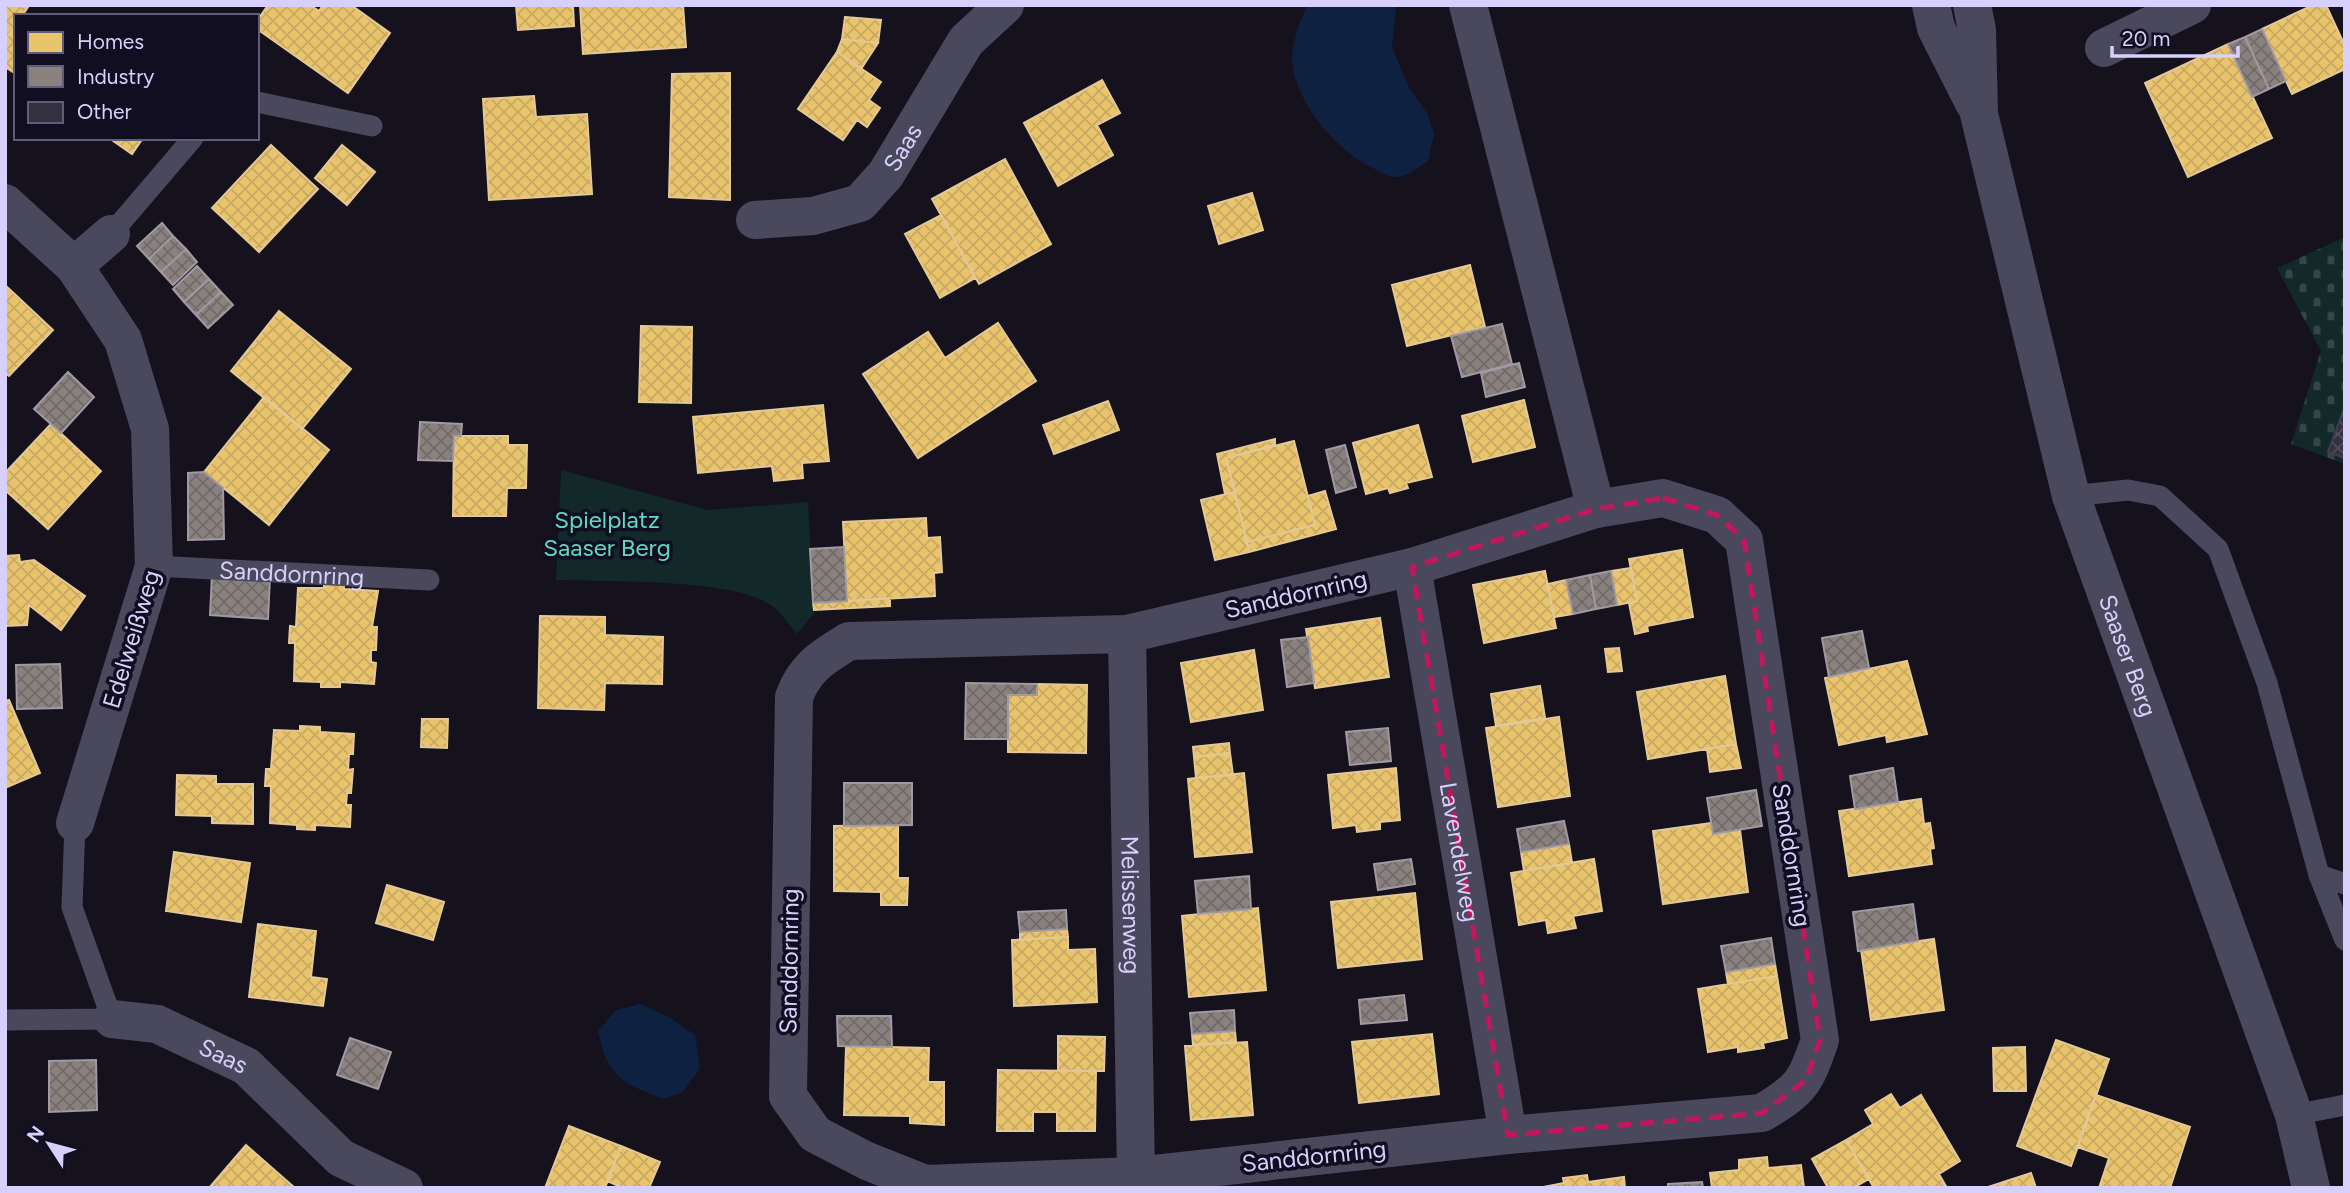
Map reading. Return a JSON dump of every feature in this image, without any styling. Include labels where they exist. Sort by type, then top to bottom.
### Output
[{"type":"street","name":"Saas","points":[[755,220],[813,216],[860,203],[886,174],[966,41],[1005,5]]},
{"type":"street","points":[[1468,5],[1596,509]]},
{"type":"street","name":"Saaser Berg","points":[[1931,5],[1936,28],[1979,114]]},
{"type":"street","name":"Saaser Berg","points":[[1972,5],[1977,30],[1979,114],[2071,496],[2294,1115],[2311,1188]]},
{"type":"street","points":[[2104,48],[2192,5]]},
{"type":"street","name":"Edelweißweg","points":[[5,203],[74,266],[123,341],[150,429],[154,566],[75,823]]},
{"type":"street","points":[[74,266],[111,234]]},
{"type":"street","name":"Sanddornring","points":[[1663,498],[1717,515],[1744,540],[1820,1040],[1806,1080],[1789,1097],[1762,1112],[1508,1135],[1136,1176],[925,1184],[867,1161],[815,1133],[788,1096],[794,697],[801,677],[814,663],[849,641],[1127,634],[1412,567],[1596,509],[1663,498]]},
{"type":"street","name":"Lavendelweg","points":[[1412,567],[1508,1135]]},
{"type":"street","name":"Melissenweg","points":[[1127,634],[1136,1176]]},
{"type":"street","name":"Saas","points":[[112,1019],[157,1024],[246,1066],[341,1158],[404,1188]]},
{"type":"lane","points":[[259,102],[372,126]]},
{"type":"lane","points":[[111,234],[191,140]]},
{"type":"lane","points":[[2071,496],[2128,490],[2160,496],[2218,549],[2267,683],[2319,875],[2345,940]]},
{"type":"lane","name":"Sanddornring","points":[[154,566],[429,580]]},
{"type":"lane","name":"Edelweißweg","points":[[75,823],[72,907],[112,1019]]},
{"type":"lane","points":[[2319,875],[2345,884]]},
{"type":"lane","name":"Saas","points":[[5,1020],[112,1019]]},
{"type":"lane","points":[[2294,1115],[2345,1105]]},
{"type":"highlighted area","points":[[1663,498],[1717,515],[1744,540],[1820,1040],[1806,1080],[1762,1113],[1508,1135],[1412,567],[1596,509]]},
{"type":"green space","points":[[2345,237],[2345,464],[2291,444],[2321,351],[2277,268]]},
{"type":"green space","name":"Spielplatz Saaser Berg","points":[[561,470],[708,510],[808,502],[814,613],[797,634],[771,605],[753,596],[728,590],[668,583],[556,580]]},
{"type":"water","points":[[1308,5],[1396,5],[1392,47],[1409,88],[1427,113],[1434,134],[1428,161],[1404,175],[1390,176],[1346,151],[1320,123],[1300,90],[1292,57],[1297,30]]},
{"type":"water","points":[[640,1004],[669,1017],[695,1035],[700,1068],[683,1092],[663,1099],[637,1088],[618,1076],[606,1059],[598,1031],[616,1010]]},
{"type":"building: Homes","points":[[5,5],[28,7],[23,14],[14,14],[14,28],[5,40]]},
{"type":"building: Homes","points":[[268,5],[310,5],[319,11],[323,5],[351,5],[390,33],[348,93],[259,30],[259,18]]},
{"type":"building: Homes","points":[[516,5],[573,5],[574,26],[518,30]]},
{"type":"building: Homes","points":[[580,5],[683,5],[686,47],[583,54]]},
{"type":"building: Homes","points":[[2313,5],[2326,5],[2345,46],[2345,69],[2292,94],[2262,29]]},
{"type":"building: Homes","points":[[845,17],[881,20],[878,43],[842,39]]},
{"type":"building: Homes","points":[[14,28],[14,73],[5,67],[5,40]]},
{"type":"building: Homes","points":[[842,39],[878,43],[861,69],[837,52]]},
{"type":"building: Homes","points":[[2228,44],[2272,138],[2188,177],[2145,83]]},
{"type":"building: Homes","points":[[837,52],[881,82],[869,100],[880,108],[867,127],[857,120],[843,140],[798,109]]},
{"type":"building: Homes","points":[[730,73],[730,200],[669,197],[672,74]]},
{"type":"building: Homes","points":[[1102,80],[1120,113],[1097,125],[1113,155],[1058,186],[1024,123]]},
{"type":"building: Homes","points":[[534,96],[536,117],[587,114],[592,194],[489,200],[483,99]]},
{"type":"building: Homes","points":[[112,140],[142,140],[132,154]]},
{"type":"building: Homes","points":[[271,145],[318,189],[259,252],[212,208]]},
{"type":"building: Homes","points":[[342,145],[375,172],[347,205],[315,178]]},
{"type":"building: Homes","points":[[1005,159],[1051,244],[979,284],[932,199]]},
{"type":"building: Homes","points":[[1252,193],[1263,230],[1219,244],[1208,206]]},
{"type":"building: Homes","points":[[941,215],[975,278],[940,298],[905,234]]},
{"type":"building: Homes","points":[[1470,265],[1485,327],[1407,346],[1392,285]]},
{"type":"building: Homes","points":[[5,285],[53,330],[9,376],[5,373]]},
{"type":"building: Homes","points":[[279,311],[351,369],[302,429],[231,371]]},
{"type":"building: Homes","points":[[998,323],[1036,381],[918,458],[863,374],[928,332],[945,358]]},
{"type":"building: Homes","points":[[641,326],[692,327],[691,403],[639,402]]},
{"type":"building: Homes","points":[[264,397],[329,450],[269,525],[204,472]]},
{"type":"building: Homes","points":[[1524,400],[1535,447],[1473,462],[1462,416]]},
{"type":"building: Homes","points":[[1108,401],[1119,430],[1054,454],[1043,425]]},
{"type":"building: Homes","points":[[823,405],[829,461],[802,463],[803,478],[774,481],[772,466],[698,473],[693,417]]},
{"type":"building: Homes","points":[[51,424],[101,471],[48,529],[5,490],[5,473]]},
{"type":"building: Homes","points":[[1418,425],[1432,477],[1406,483],[1408,488],[1390,493],[1388,488],[1366,494],[1353,443]]},
{"type":"building: Homes","points":[[454,436],[508,436],[508,445],[527,445],[526,488],[507,488],[506,516],[453,516]]},
{"type":"building: Homes","points":[[1275,439],[1275,445],[1226,458],[1235,492],[1225,494],[1217,454]]},
{"type":"building: Homes","points":[[1294,441],[1315,525],[1247,542],[1226,458]]},
{"type":"building: Homes","points":[[1325,491],[1336,529],[1249,552],[1247,542],[1315,525],[1308,496]]},
{"type":"building: Homes","points":[[1235,492],[1249,552],[1215,560],[1201,500]]},
{"type":"building: Homes","points":[[926,518],[927,538],[940,537],[942,572],[934,573],[935,596],[847,601],[843,522]]},
{"type":"building: Homes","points":[[1682,550],[1693,617],[1647,626],[1648,631],[1635,634],[1629,603],[1637,601],[1629,559]]},
{"type":"building: Homes","points":[[19,555],[20,562],[34,560],[85,596],[61,630],[29,605],[27,625],[5,626],[5,556]]},
{"type":"building: Homes","points":[[1631,568],[1637,601],[1617,605],[1611,571]]},
{"type":"building: Homes","points":[[1545,571],[1556,628],[1484,643],[1473,585]]},
{"type":"building: Homes","points":[[1566,580],[1573,614],[1554,617],[1548,584]]},
{"type":"building: Homes","points":[[324,583],[344,584],[344,589],[378,591],[372,627],[377,627],[376,650],[371,650],[371,662],[376,663],[374,684],[340,682],[340,687],[321,687],[321,682],[294,681],[295,643],[289,643],[290,626],[296,627],[298,588],[324,588]]},
{"type":"building: Homes","points":[[890,598],[890,606],[814,610],[813,603]]},
{"type":"building: Homes","points":[[540,616],[605,617],[605,635],[663,637],[662,684],[605,683],[604,710],[538,708]]},
{"type":"building: Homes","points":[[1380,618],[1389,677],[1315,688],[1306,629]]},
{"type":"building: Homes","points":[[1619,648],[1622,671],[1608,672],[1605,649]]},
{"type":"building: Homes","points":[[1254,650],[1263,710],[1191,722],[1181,663]]},
{"type":"building: Homes","points":[[1907,661],[1927,734],[1887,742],[1886,735],[1839,745],[1825,678]]},
{"type":"building: Homes","points":[[1725,676],[1736,744],[1648,759],[1637,692]]},
{"type":"building: Homes","points":[[1037,684],[1087,685],[1086,753],[1008,752],[1008,695],[1037,695]]},
{"type":"building: Homes","points":[[1540,686],[1545,718],[1496,726],[1491,694]]},
{"type":"building: Homes","points":[[9,700],[40,773],[5,788],[5,701]]},
{"type":"building: Homes","points":[[1559,717],[1570,796],[1498,807],[1486,728]]},
{"type":"building: Homes","points":[[422,719],[448,719],[447,748],[421,747]]},
{"type":"building: Homes","points":[[300,726],[320,727],[320,732],[354,734],[353,754],[349,754],[348,770],[353,769],[351,793],[347,793],[346,805],[351,805],[350,827],[315,825],[315,830],[297,829],[297,825],[270,823],[271,786],[265,786],[266,769],[271,769],[274,730],[300,731]]},
{"type":"building: Homes","points":[[1229,743],[1230,753],[1194,757],[1193,747]]},
{"type":"building: Homes","points":[[1736,744],[1741,768],[1710,772],[1707,749]]},
{"type":"building: Homes","points":[[1230,753],[1233,775],[1196,778],[1194,757]]},
{"type":"building: Homes","points":[[1396,768],[1400,820],[1380,822],[1380,829],[1357,832],[1356,825],[1333,828],[1328,775]]},
{"type":"building: Homes","points":[[1244,773],[1252,852],[1195,857],[1188,779]]},
{"type":"building: Homes","points":[[177,775],[216,776],[216,784],[253,784],[253,824],[212,823],[212,816],[176,815]]},
{"type":"building: Homes","points":[[1921,799],[1924,824],[1930,823],[1934,848],[1930,849],[1932,864],[1849,876],[1839,811]]},
{"type":"building: Homes","points":[[1712,823],[1713,834],[1740,830],[1748,892],[1663,904],[1653,831]]},
{"type":"building: Homes","points":[[898,825],[898,878],[908,878],[907,905],[881,905],[881,892],[834,891],[834,826]]},
{"type":"building: Homes","points":[[1569,844],[1572,863],[1524,871],[1521,852]]},
{"type":"building: Homes","points":[[174,852],[250,863],[241,922],[166,911]]},
{"type":"building: Homes","points":[[1594,859],[1602,911],[1573,916],[1576,928],[1548,933],[1546,920],[1519,925],[1511,873]]},
{"type":"building: Homes","points":[[387,885],[444,902],[433,940],[376,923]]},
{"type":"building: Homes","points":[[1415,893],[1422,959],[1338,968],[1331,902]]},
{"type":"building: Homes","points":[[1258,908],[1266,990],[1189,997],[1182,916]]},
{"type":"building: Homes","points":[[258,924],[316,931],[311,977],[327,979],[323,1006],[249,997]]},
{"type":"building: Homes","points":[[1067,929],[1068,937],[1020,940],[1020,932]]},
{"type":"building: Homes","points":[[1068,937],[1068,950],[1095,949],[1097,1002],[1014,1006],[1012,940]]},
{"type":"building: Homes","points":[[1934,939],[1944,1010],[1871,1020],[1861,949]]},
{"type":"building: Homes","points":[[1775,964],[1777,976],[1728,984],[1726,972]]},
{"type":"building: Homes","points":[[1777,976],[1787,1038],[1763,1043],[1764,1048],[1738,1052],[1738,1047],[1708,1052],[1698,989]]},
{"type":"building: Homes","points":[[1235,1031],[1236,1042],[1193,1045],[1192,1034]]},
{"type":"building: Homes","points":[[1432,1034],[1439,1094],[1359,1103],[1352,1042]]},
{"type":"building: Homes","points":[[1058,1036],[1105,1037],[1104,1071],[1058,1071]]},
{"type":"building: Homes","points":[[2056,1040],[2109,1059],[2071,1166],[2017,1146]]},
{"type":"building: Homes","points":[[1247,1042],[1253,1115],[1191,1120],[1185,1046]]},
{"type":"building: Homes","points":[[846,1046],[929,1048],[928,1082],[944,1082],[944,1125],[910,1123],[910,1116],[844,1115]]},
{"type":"building: Homes","points":[[2025,1047],[2026,1091],[1994,1091],[1993,1048]]},
{"type":"building: Homes","points":[[998,1070],[1096,1071],[1095,1131],[1057,1131],[1057,1112],[1033,1112],[1033,1131],[997,1131]]},
{"type":"building: Homes","points":[[1891,1094],[1900,1108],[1921,1095],[1960,1161],[1939,1174],[1947,1188],[1874,1188],[1846,1140],[1873,1124],[1865,1110]]},
{"type":"building: Homes","points":[[2096,1095],[2190,1127],[2170,1188],[2099,1188],[2109,1158],[2077,1147]]},
{"type":"building: Homes","points":[[569,1126],[621,1146],[605,1188],[545,1188]]},
{"type":"building: Homes","points":[[1846,1140],[1869,1179],[1853,1188],[1828,1188],[1812,1159]]},
{"type":"building: Homes","points":[[246,1145],[295,1188],[209,1188]]},
{"type":"building: Homes","points":[[621,1146],[660,1162],[649,1188],[623,1188],[607,1181]]},
{"type":"building: Homes","points":[[1767,1157],[1768,1168],[1801,1165],[1804,1188],[1712,1188],[1710,1173],[1739,1170],[1739,1160]]},
{"type":"building: Homes","points":[[2031,1173],[2036,1188],[1988,1188],[1988,1187]]},
{"type":"building: Homes","points":[[1587,1175],[1588,1182],[1624,1177],[1625,1188],[1538,1188],[1564,1183],[1563,1178]]},
{"type":"building: Industry","points":[[2262,29],[2286,81],[2269,89],[2245,37]]},
{"type":"building: Industry","points":[[2245,37],[2269,89],[2252,97],[2228,44]]},
{"type":"building: Industry","points":[[162,223],[173,236],[149,259],[137,246]]},
{"type":"building: Industry","points":[[173,236],[186,249],[161,272],[149,259]]},
{"type":"building: Industry","points":[[186,249],[197,262],[173,285],[161,272]]},
{"type":"building: Industry","points":[[197,266],[209,279],[184,302],[173,289]]},
{"type":"building: Industry","points":[[209,279],[221,292],[196,315],[184,302]]},
{"type":"building: Industry","points":[[221,292],[233,305],[208,328],[196,315]]},
{"type":"building: Industry","points":[[1502,324],[1512,364],[1462,377],[1451,336]]},
{"type":"building: Industry","points":[[1519,363],[1525,387],[1486,397],[1481,373]]},
{"type":"building: Industry","points":[[68,372],[94,397],[61,433],[34,409]]},
{"type":"building: Industry","points":[[420,422],[462,424],[461,436],[454,436],[453,461],[418,460]]},
{"type":"building: Industry","points":[[1345,445],[1356,487],[1336,493],[1326,450]]},
{"type":"building: Industry","points":[[204,472],[223,488],[224,539],[188,540],[188,473]]},
{"type":"building: Industry","points":[[844,547],[847,601],[813,603],[810,549]]},
{"type":"building: Industry","points":[[1611,571],[1617,605],[1596,609],[1590,575]]},
{"type":"building: Industry","points":[[212,574],[270,577],[268,619],[210,615]]},
{"type":"building: Industry","points":[[1590,575],[1596,609],[1573,614],[1566,580]]},
{"type":"building: Industry","points":[[1862,631],[1869,668],[1829,677],[1822,638]]},
{"type":"building: Industry","points":[[1308,637],[1314,683],[1287,687],[1281,640]]},
{"type":"building: Industry","points":[[60,664],[62,708],[17,709],[16,665]]},
{"type":"building: Industry","points":[[966,683],[1037,684],[1037,695],[1008,695],[1008,739],[965,739]]},
{"type":"building: Industry","points":[[1388,728],[1391,761],[1350,765],[1346,732]]},
{"type":"building: Industry","points":[[1893,768],[1898,802],[1855,809],[1850,776]]},
{"type":"building: Industry","points":[[844,783],[912,783],[912,825],[844,826]]},
{"type":"building: Industry","points":[[1756,790],[1762,826],[1713,834],[1707,798]]},
{"type":"building: Industry","points":[[1564,821],[1569,844],[1521,852],[1517,829]]},
{"type":"building: Industry","points":[[1411,859],[1415,884],[1378,890],[1374,864]]},
{"type":"building: Industry","points":[[1249,876],[1251,909],[1198,914],[1195,881]]},
{"type":"building: Industry","points":[[1913,904],[1918,941],[1858,951],[1853,912]]},
{"type":"building: Industry","points":[[1066,910],[1067,929],[1020,932],[1018,912]]},
{"type":"building: Industry","points":[[1771,938],[1775,964],[1726,972],[1721,946]]},
{"type":"building: Industry","points":[[1404,995],[1407,1020],[1361,1024],[1359,1000]]},
{"type":"building: Industry","points":[[1234,1010],[1235,1031],[1192,1034],[1190,1013]]},
{"type":"building: Industry","points":[[837,1016],[891,1016],[892,1047],[838,1046]]},
{"type":"building: Industry","points":[[350,1038],[391,1052],[378,1089],[337,1075]]},
{"type":"building: Industry","points":[[96,1060],[97,1110],[49,1112],[49,1061]]},
{"type":"building: Industry","points":[[1702,1182],[1703,1188],[1668,1188],[1668,1184]]},
{"type":"building: Other","points":[[2345,406],[2345,458],[2328,452]]}]
